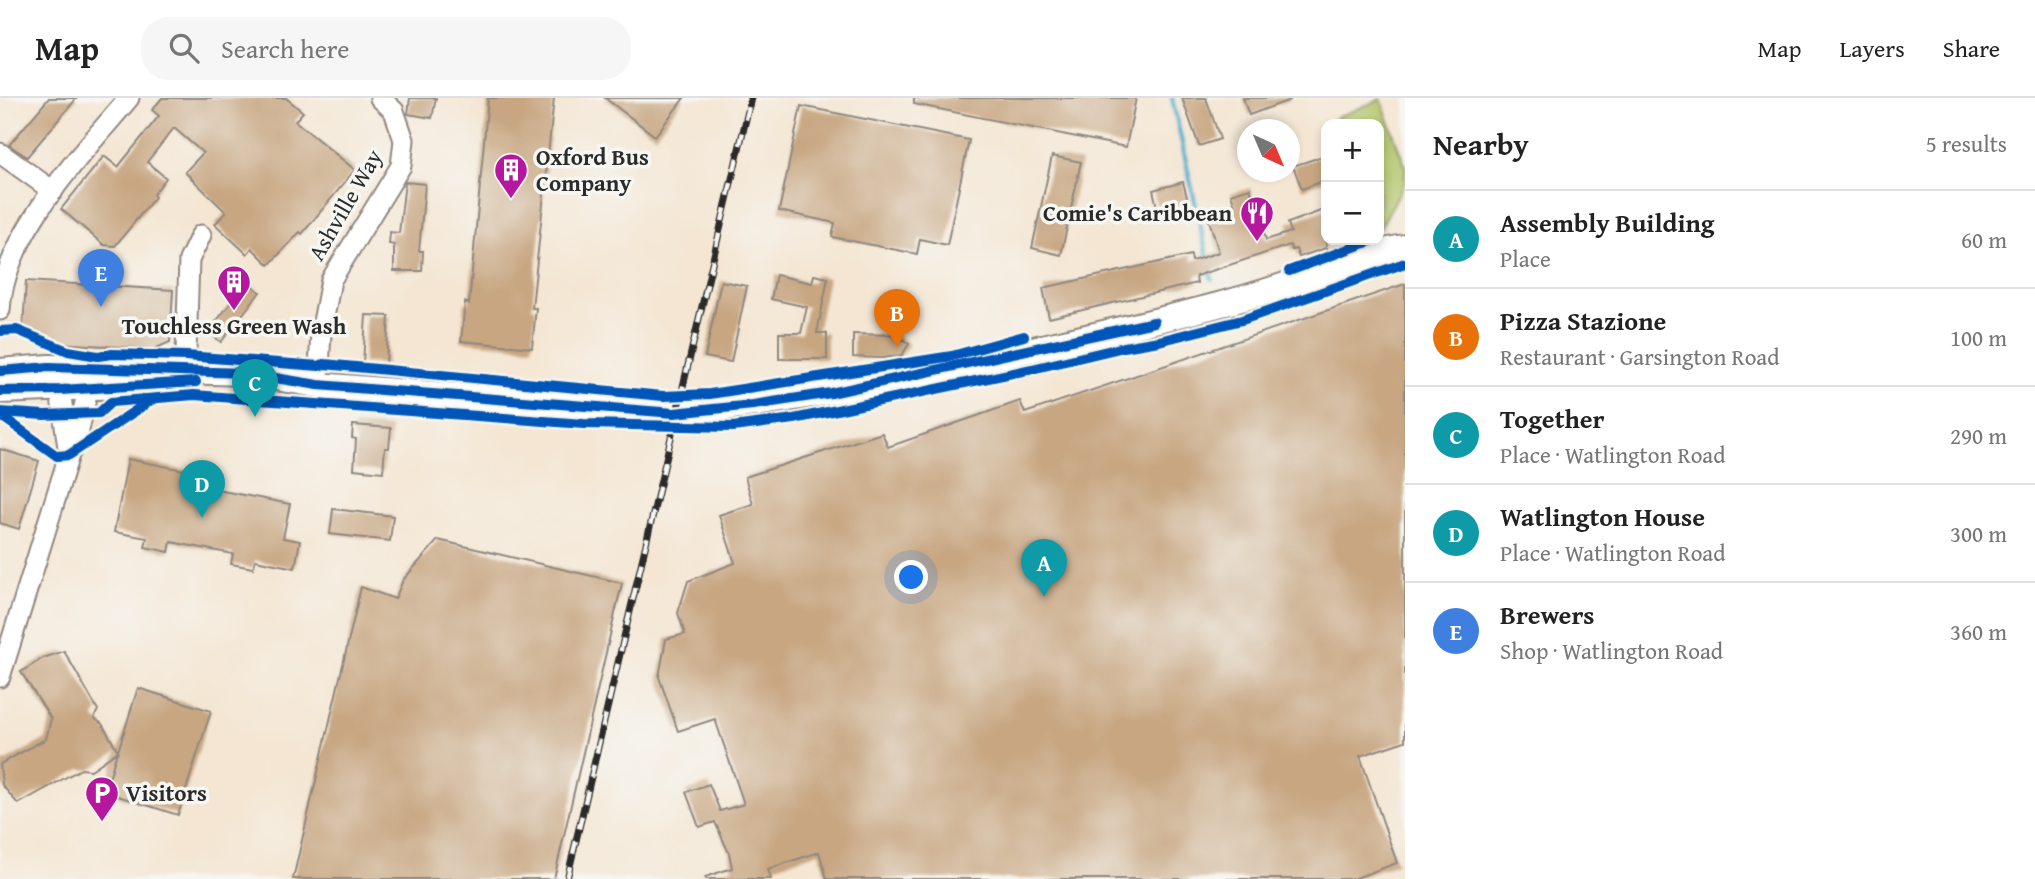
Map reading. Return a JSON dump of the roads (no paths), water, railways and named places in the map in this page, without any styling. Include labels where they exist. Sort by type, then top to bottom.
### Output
[{"type":"main road","points":[[1,381],[49,367],[83,378],[185,377],[309,384],[674,413],[831,393],[1098,335],[1223,304],[1398,244]]},
{"type":"main road","points":[[1,381],[60,390],[83,378]]},
{"type":"street","points":[[0,310],[10,267],[27,230],[53,191],[129,98]]},
{"type":"street","name":"Ashville Way","points":[[309,384],[331,280],[401,166],[404,140],[394,111],[380,98]]},
{"type":"street","points":[[0,153],[53,191]]},
{"type":"street","points":[[185,377],[189,260],[201,235]]},
{"type":"street","points":[[0,354],[1,381]]},
{"type":"street","points":[[0,677],[69,455],[77,439],[83,378]]},
{"type":"street","points":[[60,390],[69,455]]},
{"type":"waterway","points":[[1172,98],[1212,279]]},
{"type":"railway","points":[[567,879],[751,98]]},
{"type":"place","name":"Oxford Bus Company","points":[[511,200]]},
{"type":"place","name":"Comie's Caribbean","points":[[1257,243]]},
{"type":"place","name":"Brewers","points":[[101,307]]},
{"type":"place","name":"Touchless Green Wash","points":[[234,312]]},
{"type":"place","name":"Pizza Stazione","points":[[897,347]]},
{"type":"place","name":"Together","points":[[255,417]]},
{"type":"place","name":"Watlington House","points":[[202,518]]},
{"type":"place","name":"Assembly Building","points":[[1044,597]]},
{"type":"place","name":"Visitors","points":[[102,823]]}]
